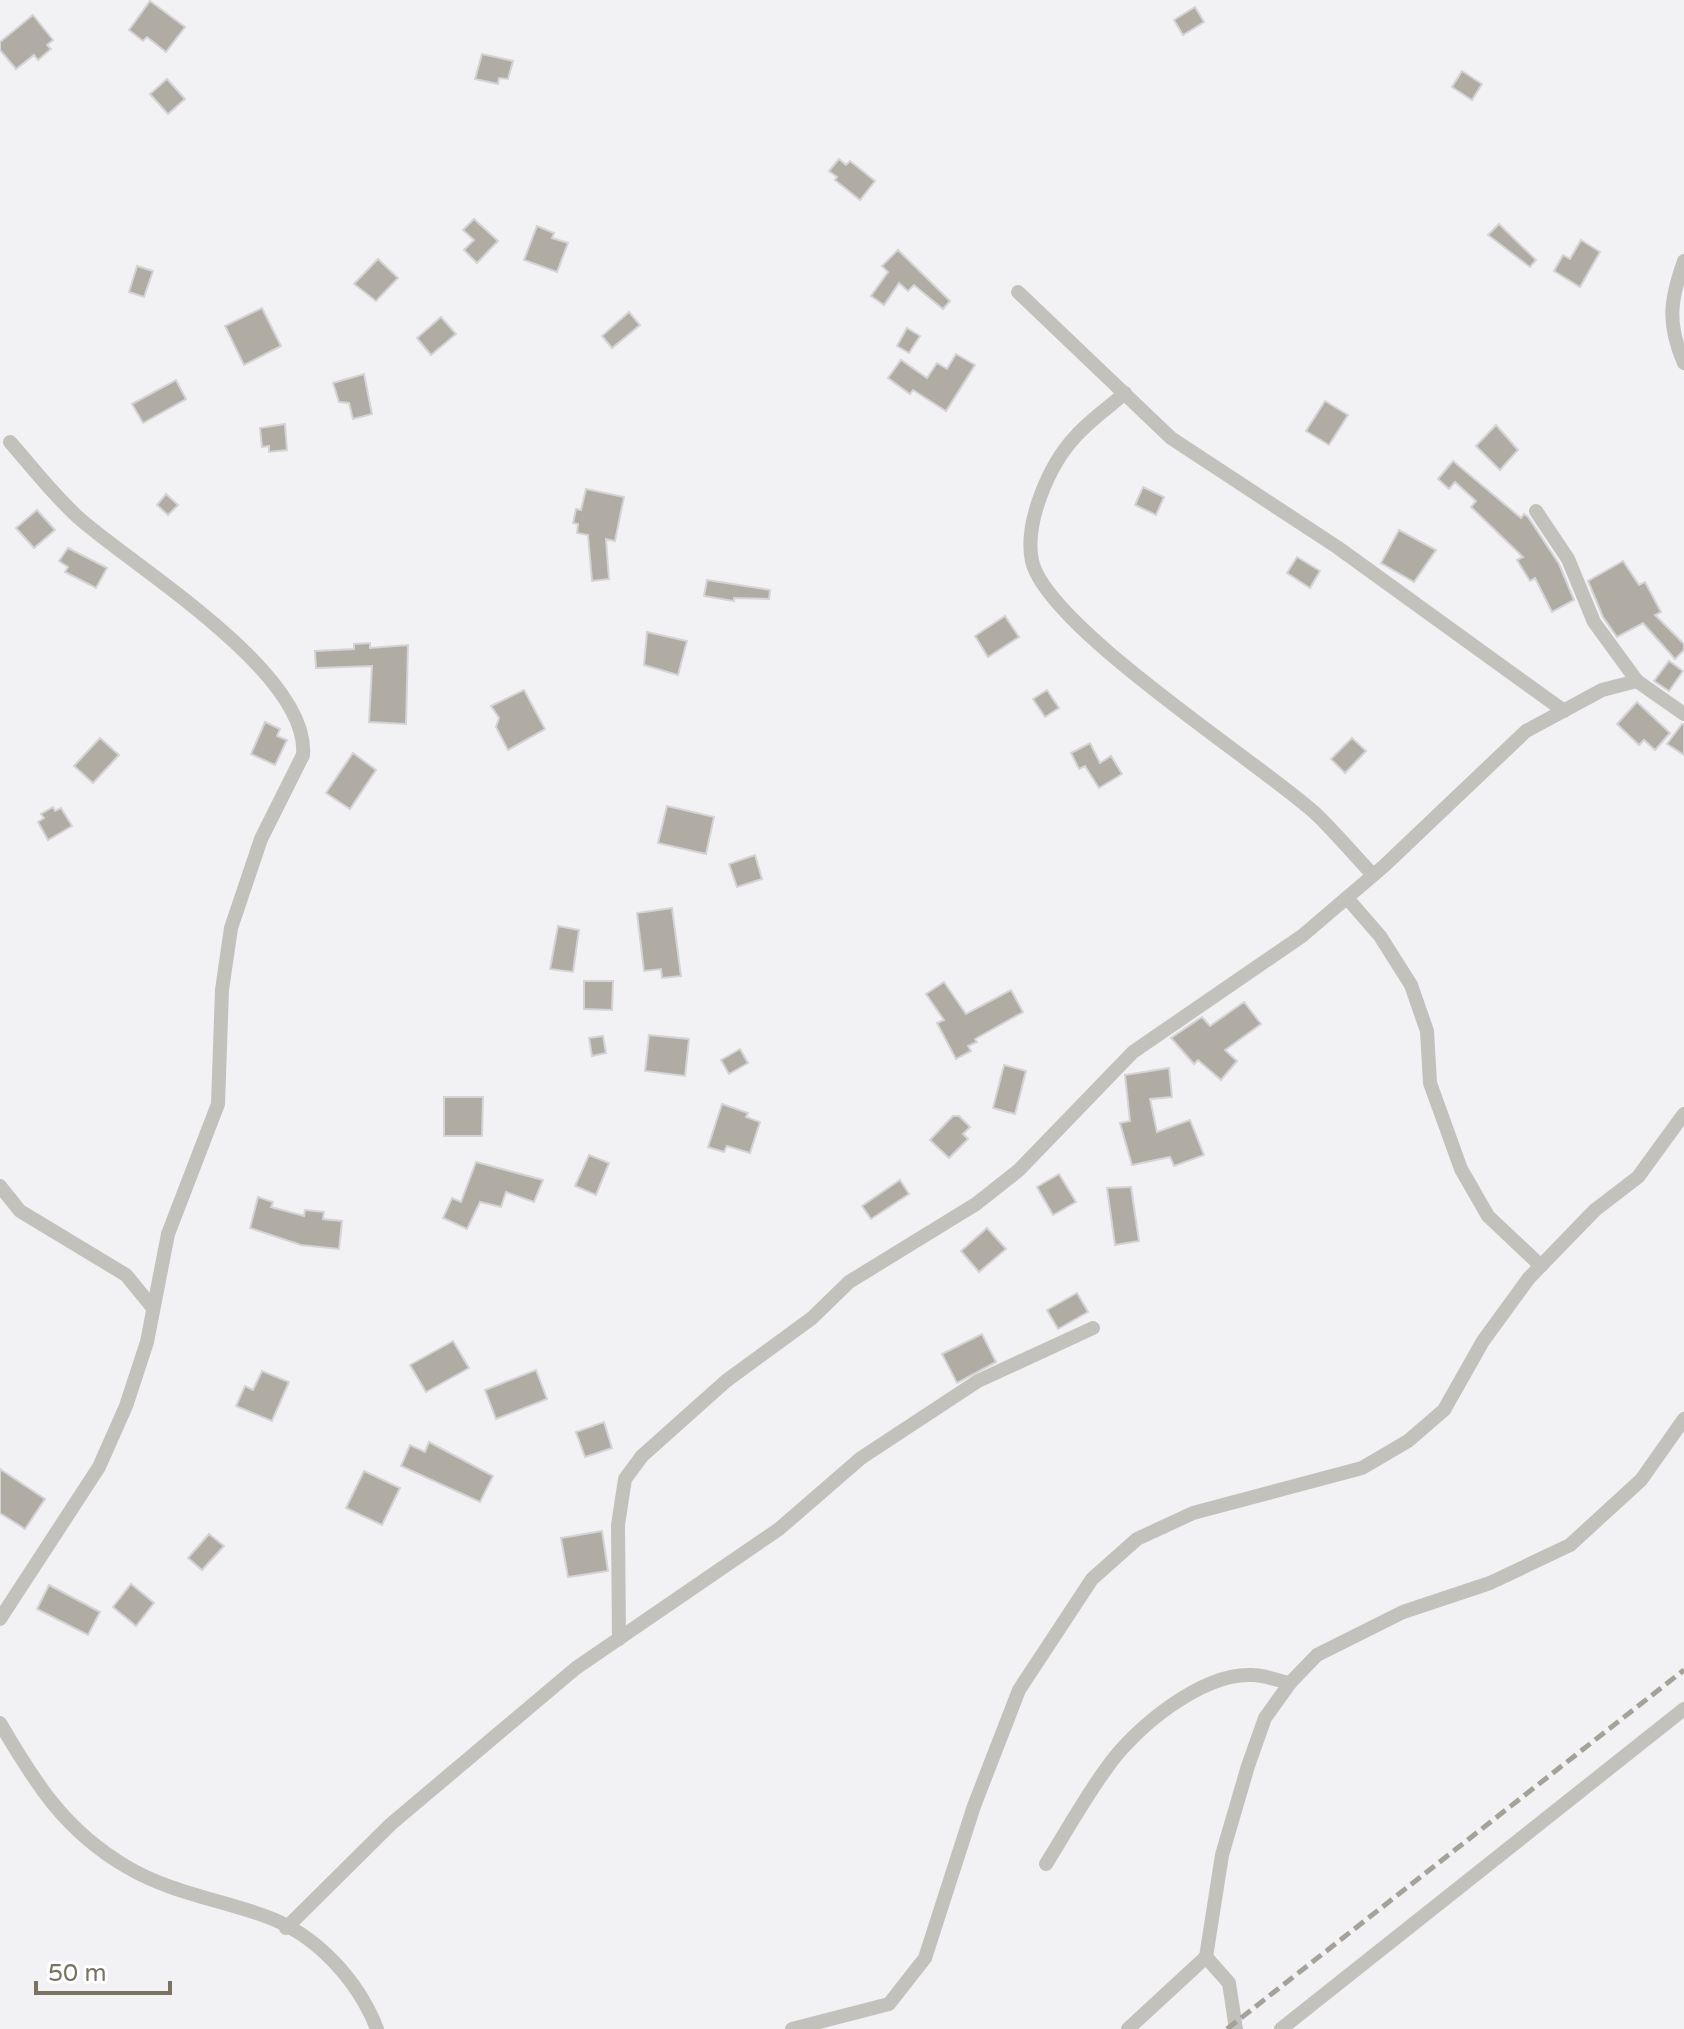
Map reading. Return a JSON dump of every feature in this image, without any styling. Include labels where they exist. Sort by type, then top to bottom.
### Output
[{"type":"street","points":[[1684,261],[1670,301],[1678,349],[1684,363]]},
{"type":"street","points":[[1018,292],[1171,438],[1337,547],[1564,711]]},
{"type":"street","points":[[1125,393],[1074,438],[1052,470],[1032,532],[1032,561],[1052,599],[1115,657],[1315,814],[1373,875]]},
{"type":"street","points":[[0,1619],[99,1467],[126,1406],[147,1342],[168,1234],[218,1104],[222,990],[231,928],[261,839],[298,767],[304,740],[297,718],[244,652],[202,611],[78,518],[10,442]]},
{"type":"street","points":[[1536,511],[1568,559],[1594,622],[1637,681],[1684,714]]},
{"type":"street","points":[[619,1639],[618,1525],[625,1479],[642,1456],[726,1381],[812,1318],[849,1282],[976,1204],[1019,1170],[1133,1052],[1302,936],[1373,875],[1526,731],[1602,690],[1637,681]]},
{"type":"street","points":[[1347,898],[1380,936],[1411,985],[1427,1031],[1430,1083],[1461,1169],[1488,1216],[1541,1266]]},
{"type":"street","points":[[792,2029],[889,2004],[925,1958],[974,1806],[1019,1690],[1092,1579],[1137,1539],[1193,1513],[1362,1468],[1408,1441],[1444,1410],[1483,1341],[1541,1266],[1595,1210],[1638,1177],[1684,1114]]},
{"type":"street","points":[[0,1186],[20,1211],[126,1275],[153,1308]]},
{"type":"street","points":[[286,1928],[414,1804],[576,1668],[779,1529],[861,1458],[965,1390],[1093,1328]]},
{"type":"street","points":[[1128,2029],[1206,1957],[1222,1855],[1248,1766],[1265,1718],[1290,1683],[1317,1655],[1403,1612],[1490,1583],[1570,1545],[1641,1480],[1684,1419]]},
{"type":"street","points":[[1046,1864],[1107,1767],[1136,1735],[1187,1694],[1222,1679],[1253,1674],[1290,1683]]},
{"type":"street","points":[[1281,2029],[1684,1709]]},
{"type":"street","points":[[0,1723],[40,1791],[82,1835],[126,1867],[173,1890],[268,1917],[326,1953],[363,1994],[377,2029]]},
{"type":"street","points":[[1206,1957],[1229,1983],[1236,2029]]},
{"type":"building","points":[[150,1],[185,27],[166,52],[147,37],[143,41],[129,30]]},
{"type":"building","points":[[1195,7],[1204,22],[1183,35],[1174,20]]},
{"type":"building","points":[[33,15],[53,40],[47,45],[51,49],[38,60],[34,55],[16,69],[0,50],[0,42]]},
{"type":"building","points":[[482,54],[513,61],[508,79],[499,78],[498,84],[475,79]]},
{"type":"building","points":[[1462,71],[1482,84],[1472,100],[1452,87]]},
{"type":"building","points":[[167,79],[185,99],[168,114],[150,94]]},
{"type":"building","points":[[839,159],[846,165],[850,161],[875,181],[860,200],[835,180],[837,177],[829,171]]},
{"type":"building","points":[[474,219],[498,241],[477,263],[464,250],[474,240],[463,230]]},
{"type":"building","points":[[1499,224],[1536,260],[1530,267],[1488,235]]},
{"type":"building","points":[[537,226],[554,233],[552,238],[568,243],[557,272],[524,260]]},
{"type":"building","points":[[1581,240],[1600,252],[1580,287],[1554,271],[1563,255],[1570,259]]},
{"type":"building","points":[[898,250],[950,301],[943,309],[914,285],[908,291],[899,283],[884,305],[871,296],[888,272],[882,266]]},
{"type":"building","points":[[378,259],[398,278],[376,301],[354,284]]},
{"type":"building","points":[[137,266],[153,271],[144,297],[129,292]]},
{"type":"building","points":[[262,308],[281,346],[244,365],[225,326]]},
{"type":"building","points":[[629,312],[640,325],[612,348],[602,336]]},
{"type":"building","points":[[441,317],[456,334],[431,355],[417,338]]},
{"type":"building","points":[[907,328],[920,336],[909,353],[897,346]]},
{"type":"building","points":[[956,354],[975,365],[946,411],[913,390],[910,394],[888,378],[901,360],[927,378],[937,363],[947,369]]},
{"type":"building","points":[[364,374],[372,414],[353,419],[349,403],[339,402],[333,383]]},
{"type":"building","points":[[176,380],[186,399],[143,423],[132,404]]},
{"type":"building","points":[[1325,401],[1348,415],[1329,445],[1306,431]]},
{"type":"building","points":[[285,424],[287,450],[269,452],[269,446],[262,447],[260,428]]},
{"type":"building","points":[[1496,425],[1518,450],[1500,470],[1476,446]]},
{"type":"building","points":[[1453,461],[1521,518],[1524,514],[1528,517],[1559,564],[1574,600],[1552,612],[1535,578],[1530,581],[1517,560],[1523,557],[1471,507],[1476,501],[1455,482],[1449,489],[1438,479]]},
{"type":"building","points":[[1143,487],[1164,497],[1156,515],[1135,505]]},
{"type":"building","points":[[586,489],[624,497],[615,541],[606,539],[609,579],[592,581],[588,535],[577,533],[578,524],[573,523],[576,509],[581,510]]},
{"type":"building","points":[[166,494],[178,505],[168,515],[157,505]]},
{"type":"building","points":[[37,510],[55,530],[34,548],[16,528]]},
{"type":"building","points":[[1399,530],[1436,550],[1414,582],[1381,563]]},
{"type":"building","points":[[68,548],[107,568],[96,588],[65,572],[68,567],[59,561]]},
{"type":"building","points":[[1297,557],[1320,571],[1310,588],[1287,573]]},
{"type":"building","points":[[1623,561],[1639,585],[1645,582],[1661,612],[1655,615],[1684,644],[1684,650],[1675,659],[1643,623],[1617,637],[1603,617],[1588,581]]},
{"type":"building","points":[[707,580],[770,590],[769,599],[734,598],[734,601],[704,596]]},
{"type":"building","points":[[1005,616],[1019,637],[988,657],[975,636]]},
{"type":"building","points":[[647,632],[687,641],[678,675],[644,665]]},
{"type":"building","points":[[370,643],[370,648],[408,645],[406,724],[369,722],[372,666],[316,668],[315,651],[354,649],[354,644]]},
{"type":"building","points":[[1669,661],[1683,671],[1669,691],[1654,681]]},
{"type":"building","points":[[524,690],[545,729],[508,750],[496,727],[499,718],[491,706]]},
{"type":"building","points":[[1047,690],[1059,708],[1045,717],[1033,699]]},
{"type":"building","points":[[1637,702],[1670,733],[1655,750],[1644,740],[1639,745],[1617,724]]},
{"type":"building","points":[[265,722],[280,729],[277,736],[287,740],[275,765],[251,754]]},
{"type":"building","points":[[1684,724],[1684,755],[1667,744]]},
{"type":"building","points":[[100,738],[119,755],[93,783],[74,766]]},
{"type":"building","points":[[1352,738],[1366,751],[1345,773],[1331,759]]},
{"type":"building","points":[[1090,743],[1100,763],[1111,756],[1122,774],[1099,788],[1085,766],[1079,769],[1071,753]]},
{"type":"building","points":[[353,753],[376,770],[350,809],[326,793]]},
{"type":"building","points":[[667,806],[714,817],[706,854],[658,843]]},
{"type":"building","points":[[53,807],[55,811],[61,808],[72,826],[48,840],[38,822],[44,818],[41,814]]},
{"type":"building","points":[[755,855],[762,879],[737,887],[729,864]]},
{"type":"building","points":[[672,908],[681,976],[662,978],[661,969],[644,971],[637,913]]},
{"type":"building","points":[[558,926],[579,930],[573,972],[550,969]]},
{"type":"building","points":[[584,981],[613,981],[612,1010],[584,1009]]},
{"type":"building","points":[[944,982],[966,1014],[1011,990],[1023,1012],[975,1039],[977,1042],[968,1046],[971,1051],[956,1059],[937,1023],[944,1020],[926,994]]},
{"type":"building","points":[[1244,1002],[1261,1024],[1225,1050],[1237,1061],[1221,1080],[1198,1060],[1194,1064],[1171,1038],[1202,1017],[1210,1026]]},
{"type":"building","points":[[649,1035],[689,1039],[685,1076],[645,1071]]},
{"type":"building","points":[[603,1036],[606,1053],[592,1056],[589,1038]]},
{"type":"building","points":[[740,1049],[748,1063],[729,1074],[721,1060]]},
{"type":"building","points":[[1004,1065],[1026,1071],[1015,1114],[993,1108]]},
{"type":"building","points":[[1169,1068],[1172,1097],[1150,1099],[1157,1132],[1190,1120],[1204,1155],[1174,1166],[1170,1157],[1132,1165],[1120,1123],[1130,1121],[1125,1075]]},
{"type":"building","points":[[444,1097],[483,1097],[482,1136],[444,1136]]},
{"type":"building","points":[[722,1104],[748,1113],[746,1117],[760,1122],[750,1153],[727,1146],[724,1152],[708,1147]]},
{"type":"building","points":[[953,1116],[959,1116],[970,1127],[963,1134],[968,1139],[949,1158],[930,1140]]},
{"type":"building","points":[[589,1155],[609,1163],[596,1195],[575,1186]]},
{"type":"building","points":[[476,1162],[543,1180],[534,1202],[506,1192],[501,1207],[480,1202],[467,1229],[443,1218],[452,1198],[461,1202]]},
{"type":"building","points":[[1059,1174],[1076,1202],[1053,1215],[1037,1187]]},
{"type":"building","points":[[900,1180],[909,1194],[871,1219],[862,1206]]},
{"type":"building","points":[[1131,1187],[1139,1241],[1115,1245],[1107,1188]]},
{"type":"building","points":[[258,1197],[273,1202],[271,1207],[304,1216],[305,1210],[324,1212],[323,1219],[342,1221],[339,1249],[301,1245],[250,1228]]},
{"type":"building","points":[[987,1228],[1006,1249],[979,1272],[961,1251]]},
{"type":"building","points":[[1077,1293],[1088,1312],[1058,1329],[1047,1310]]},
{"type":"building","points":[[982,1334],[996,1362],[957,1383],[942,1354]]},
{"type":"building","points":[[453,1341],[469,1368],[426,1392],[410,1365]]},
{"type":"building","points":[[536,1370],[547,1399],[496,1419],[485,1390]]},
{"type":"building","points":[[262,1371],[289,1382],[272,1421],[236,1406],[245,1386],[253,1390]]},
{"type":"building","points":[[604,1422],[612,1448],[585,1457],[576,1432]]},
{"type":"building","points":[[429,1442],[493,1476],[480,1502],[401,1466],[410,1445],[425,1452]]},
{"type":"building","points":[[0,1469],[45,1499],[25,1529],[0,1513]]},
{"type":"building","points":[[364,1471],[400,1488],[382,1525],[346,1508]]},
{"type":"building","points":[[602,1531],[608,1571],[568,1577],[561,1538]]},
{"type":"building","points":[[209,1534],[224,1546],[202,1570],[188,1558]]},
{"type":"building","points":[[131,1584],[154,1603],[136,1626],[113,1607]]},
{"type":"building","points":[[49,1585],[100,1612],[88,1635],[37,1609]]},
{"type":"railway","points":[[1227,2029],[1684,1670]]}]
